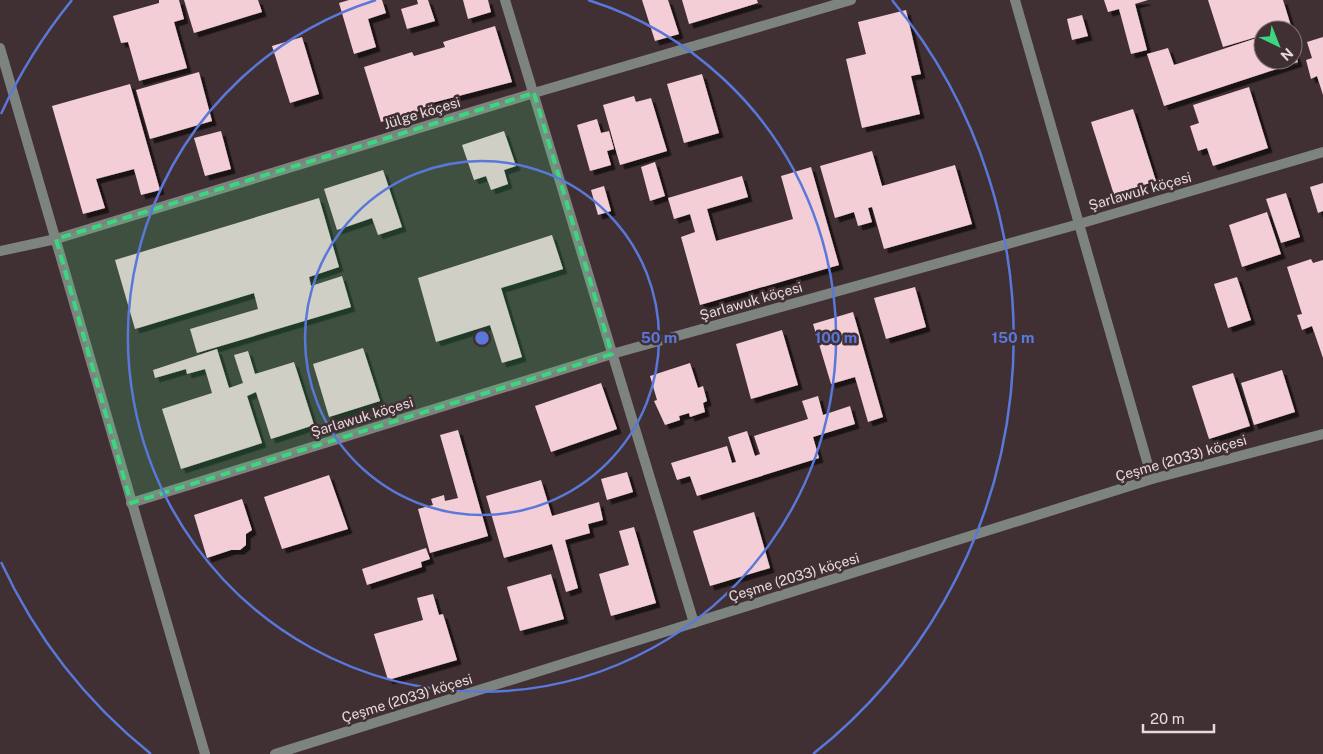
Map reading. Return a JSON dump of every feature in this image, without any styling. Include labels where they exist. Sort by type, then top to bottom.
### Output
[{"type":"street","points":[[504,0],[534,93],[694,623]]},
{"type":"street","name":"Jülge köçesi","points":[[0,251],[56,239],[534,93],[851,0]]},
{"type":"street","points":[[1015,0],[1152,479]]},
{"type":"street","points":[[0,48],[205,754]]},
{"type":"street","name":"Şarlawuk köçesi","points":[[131,503],[612,354],[1079,224],[1323,152]]},
{"type":"street","name":"Çeşme (2033) köçesi","points":[[275,754],[1152,479],[1323,434]]},
{"type":"highlighted area","points":[[534,93],[612,354],[131,503],[56,239]]},
{"type":"building","points":[[159,0],[179,0],[184,19],[174,22],[187,68],[139,81],[128,42],[121,43],[113,16],[159,3]]},
{"type":"building","points":[[184,0],[258,0],[262,12],[194,33]]},
{"type":"building","points":[[349,0],[382,0],[386,13],[368,19],[376,47],[354,54],[339,3]]},
{"type":"building","points":[[417,0],[428,0],[435,21],[407,29],[401,9],[418,4]]},
{"type":"building","points":[[463,0],[488,0],[491,12],[468,19]]},
{"type":"building","points":[[642,0],[668,0],[679,34],[655,41]]},
{"type":"building","points":[[682,0],[757,0],[758,3],[689,24]]},
{"type":"building","points":[[1104,0],[1148,0],[1135,4],[1147,50],[1131,54],[1119,9],[1108,12]]},
{"type":"building","points":[[1208,0],[1283,0],[1289,20],[1253,20],[1253,38],[1223,47]]},
{"type":"building","points":[[906,10],[921,74],[911,76],[920,114],[862,128],[846,59],[866,54],[858,22]]},
{"type":"building","points":[[1082,15],[1088,36],[1072,40],[1067,19]]},
{"type":"building","points":[[495,26],[512,82],[428,104],[429,108],[381,122],[364,67],[412,52],[414,56],[445,47],[443,42]]},
{"type":"building","points":[[302,37],[319,94],[290,103],[272,46]]},
{"type":"building","points":[[1323,37],[1323,95],[1317,76],[1311,79],[1306,60],[1312,58],[1307,42]]},
{"type":"building","points":[[1253,39],[1253,70],[1274,70],[1164,106],[1147,54],[1168,48],[1174,65]]},
{"type":"building","points":[[199,72],[212,121],[150,139],[136,90]]},
{"type":"building","points":[[702,74],[719,133],[684,143],[667,84]]},
{"type":"building","points":[[130,84],[160,190],[141,195],[134,169],[96,179],[105,208],[83,214],[52,106]]},
{"type":"building","points":[[1249,87],[1268,148],[1213,166],[1207,148],[1198,151],[1190,126],[1199,123],[1193,105]]},
{"type":"building","points":[[634,96],[636,102],[651,98],[667,151],[620,165],[603,105]]},
{"type":"building","points":[[1133,109],[1156,181],[1114,195],[1091,122]]},
{"type":"building","points":[[597,119],[601,133],[609,131],[614,149],[607,151],[611,165],[590,171],[577,125]]},
{"type":"building","points":[[221,131],[231,169],[205,176],[194,138]]},
{"type":"building","points":[[504,131],[516,166],[504,170],[508,184],[491,190],[486,176],[474,180],[462,145]]},
{"type":"building","points":[[872,151],[882,186],[955,165],[972,224],[884,249],[872,207],[868,208],[872,222],[858,226],[854,212],[835,218],[820,166]]},
{"type":"building","points":[[655,162],[665,196],[650,201],[641,167]]},
{"type":"building","points":[[811,167],[839,265],[700,305],[681,237],[695,232],[690,214],[674,219],[668,198],[742,176],[748,197],[707,209],[716,241],[793,219],[781,176]]},
{"type":"building","points":[[383,170],[402,227],[378,235],[372,218],[337,230],[324,189]]},
{"type":"building","points":[[1323,183],[1323,211],[1318,213],[1310,187]]},
{"type":"building","points":[[604,186],[611,211],[598,215],[591,190]]},
{"type":"building","points":[[1286,193],[1300,237],[1281,243],[1266,199]]},
{"type":"building","points":[[319,198],[339,267],[309,277],[311,286],[342,276],[351,307],[197,353],[190,329],[258,309],[254,293],[135,329],[115,260]]},
{"type":"building","points":[[1267,212],[1281,254],[1242,267],[1229,225]]},
{"type":"building","points":[[552,235],[563,269],[501,288],[522,357],[502,363],[490,325],[436,342],[418,278]]},
{"type":"building","points":[[1311,259],[1313,263],[1323,260],[1323,358],[1312,326],[1302,330],[1297,315],[1302,314],[1287,267]]},
{"type":"building","points":[[1237,277],[1251,320],[1228,328],[1214,284]]},
{"type":"building","points":[[915,287],[926,327],[886,339],[874,298]]},
{"type":"building","points":[[853,312],[883,417],[868,422],[855,377],[831,384],[813,324]]},
{"type":"building","points":[[782,330],[798,385],[751,399],[736,344]]},
{"type":"building","points":[[363,348],[380,401],[329,417],[313,364]]},
{"type":"building","points":[[217,349],[229,388],[243,383],[234,355],[248,351],[255,374],[294,362],[314,425],[271,439],[256,392],[247,396],[262,443],[181,469],[162,409],[212,393],[205,369],[187,374],[186,369],[155,378],[153,370]]},
{"type":"building","points":[[690,363],[698,388],[703,386],[707,401],[703,403],[705,412],[690,417],[689,413],[679,416],[680,420],[665,425],[654,401],[657,400],[650,376]]},
{"type":"building","points":[[1282,370],[1295,412],[1254,425],[1241,383]]},
{"type":"building","points":[[1233,373],[1250,426],[1209,439],[1192,386]]},
{"type":"building","points":[[601,383],[617,429],[551,452],[535,406]]},
{"type":"building","points":[[818,396],[823,415],[850,406],[855,424],[813,437],[819,458],[697,496],[690,476],[677,480],[671,463],[727,446],[732,463],[736,462],[728,437],[747,431],[755,456],[760,454],[754,436],[808,419],[802,401]]},
{"type":"building","points":[[458,430],[488,536],[430,553],[418,509],[433,505],[431,499],[444,495],[445,501],[458,498],[440,435]]},
{"type":"building","points":[[627,472],[633,492],[607,500],[601,479]]},
{"type":"building","points":[[329,475],[348,529],[282,549],[264,497]]},
{"type":"building","points":[[541,480],[552,516],[599,502],[603,520],[588,524],[590,533],[565,540],[578,588],[566,592],[552,544],[504,558],[486,496]]},
{"type":"building","points":[[242,499],[252,530],[246,534],[246,545],[240,550],[231,550],[207,558],[194,515]]},
{"type":"building","points":[[754,512],[770,568],[710,586],[693,531]]},
{"type":"building","points":[[634,527],[656,603],[611,616],[599,574],[629,565],[619,531]]},
{"type":"building","points":[[426,548],[430,559],[421,562],[422,567],[367,585],[362,569]]},
{"type":"building","points":[[551,574],[564,619],[520,631],[507,587]]},
{"type":"building","points":[[433,594],[439,615],[443,614],[457,660],[388,680],[374,634],[423,620],[417,598]]}]
